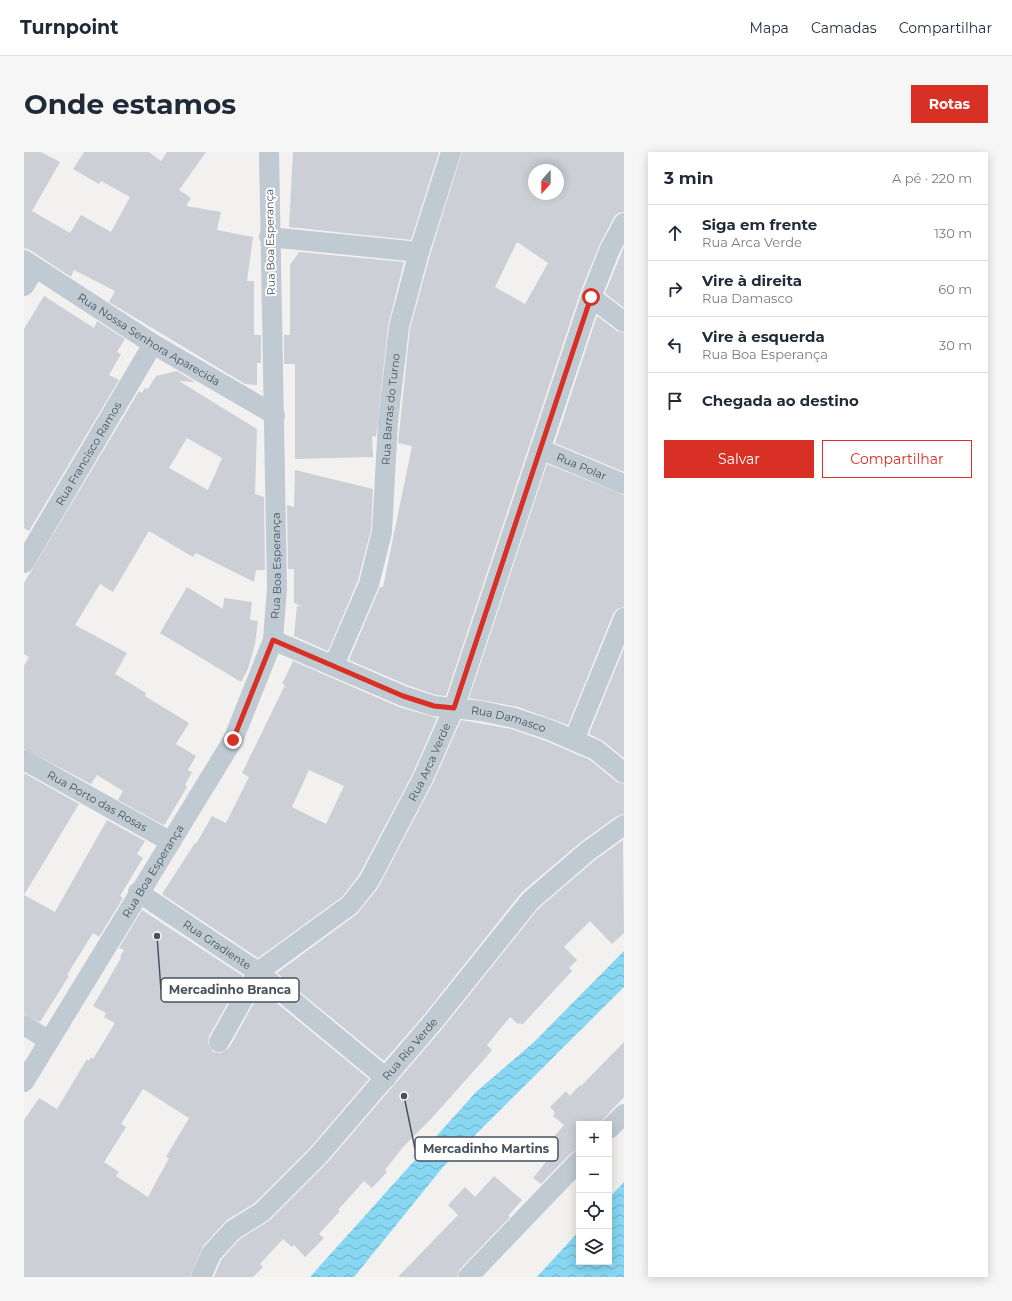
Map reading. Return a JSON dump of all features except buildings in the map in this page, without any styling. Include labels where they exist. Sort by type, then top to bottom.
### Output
[{"type":"street","name":"Rua Boa Esperança","points":[[24,1082],[138,892],[171,842],[233,740],[273,640],[277,588],[275,415],[269,237],[269,152]]},
{"type":"street","name":"Rua Barras do Turno","points":[[334,665],[369,584],[382,532],[388,421],[399,327],[419,252],[451,152]]},
{"type":"street","name":"Rua Arca Verde","points":[[218,1042],[258,972],[350,905],[369,881],[423,778],[454,708],[591,297],[610,249],[624,223]]},
{"type":"street","points":[[269,237],[419,252]]},
{"type":"street","points":[[24,286],[29,264]]},
{"type":"street","name":"Rua Nossa Senhora Aparecida","points":[[29,264],[153,344],[275,415]]},
{"type":"street","points":[[591,297],[624,322]]},
{"type":"street","name":"Rua Francisco Ramos","points":[[24,563],[153,344]]},
{"type":"street","name":"Rua Polar","points":[[540,449],[624,484]]},
{"type":"street","points":[[574,740],[624,618]]},
{"type":"street","name":"Rua Damasco","points":[[273,640],[403,696],[434,706],[514,718],[574,740],[596,750],[624,773]]},
{"type":"street","name":"Rua Porto das Rosas","points":[[24,760],[171,842]]},
{"type":"street","name":"Rua Rio Verde","points":[[201,1277],[211,1254],[233,1230],[262,1212],[318,1156],[386,1078],[530,901],[588,851],[624,825]]},
{"type":"street","name":"Rua Gradiente","points":[[138,892],[258,972],[386,1078]]},
{"type":"street","points":[[24,1025],[49,1041]]},
{"type":"street","points":[[612,1126],[624,1114]]},
{"type":"street","points":[[468,1277],[576,1164]]},
{"type":"water","points":[[624,951],[624,987],[443,1167],[354,1277],[310,1277],[476,1092],[534,1042]]},
{"type":"water","points":[[624,1182],[624,1277],[537,1277],[576,1234],[576,1265],[612,1265],[612,1195]]},
{"type":"place","name":"Mercadinho Branca","points":[[157,936]]},
{"type":"place","name":"Mercadinho Martins","points":[[404,1096]]},
{"type":"route","points":[[233,740],[273,640],[403,696],[434,706],[454,708],[591,297]]}]
